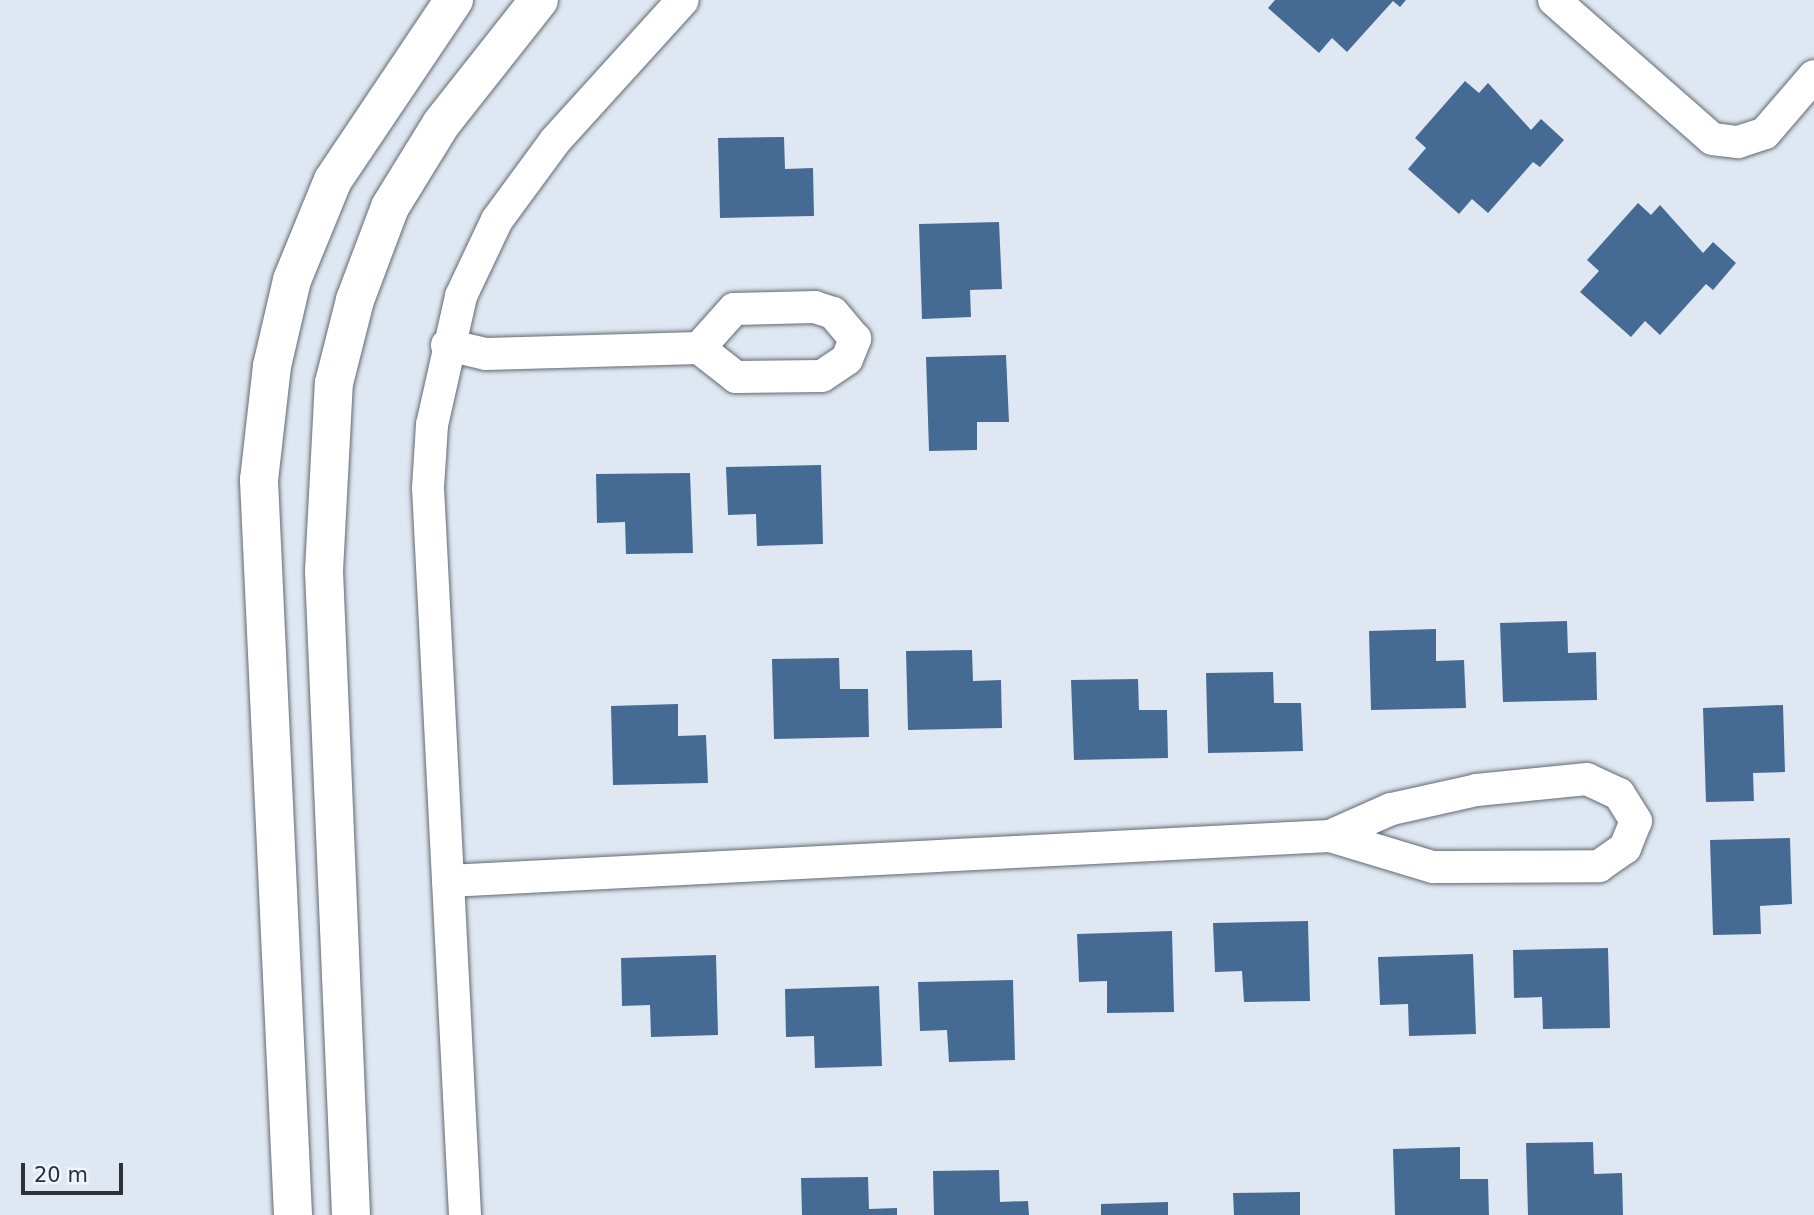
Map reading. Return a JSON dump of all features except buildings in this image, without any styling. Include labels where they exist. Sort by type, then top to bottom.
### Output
[{"type":"main road","points":[[293,1215],[258,480],[272,366],[292,280],[333,180],[454,0]]},
{"type":"main road","points":[[351,1215],[331,749],[326,470],[334,383],[355,300],[390,207],[441,124],[539,0]]},
{"type":"main road","points":[[271,752],[331,749]]},
{"type":"street","points":[[465,1215],[428,488],[447,345],[461,296],[497,220],[555,141],[683,0]]},
{"type":"street","points":[[1554,0],[1712,139],[1738,142],[1765,133],[1814,76]]},
{"type":"street","points":[[447,345],[486,354],[699,348]]},
{"type":"street","points":[[448,881],[1330,836],[1433,867],[1599,866],[1625,848],[1636,821],[1619,794],[1587,779],[1477,790],[1391,809],[1330,836]]}]
